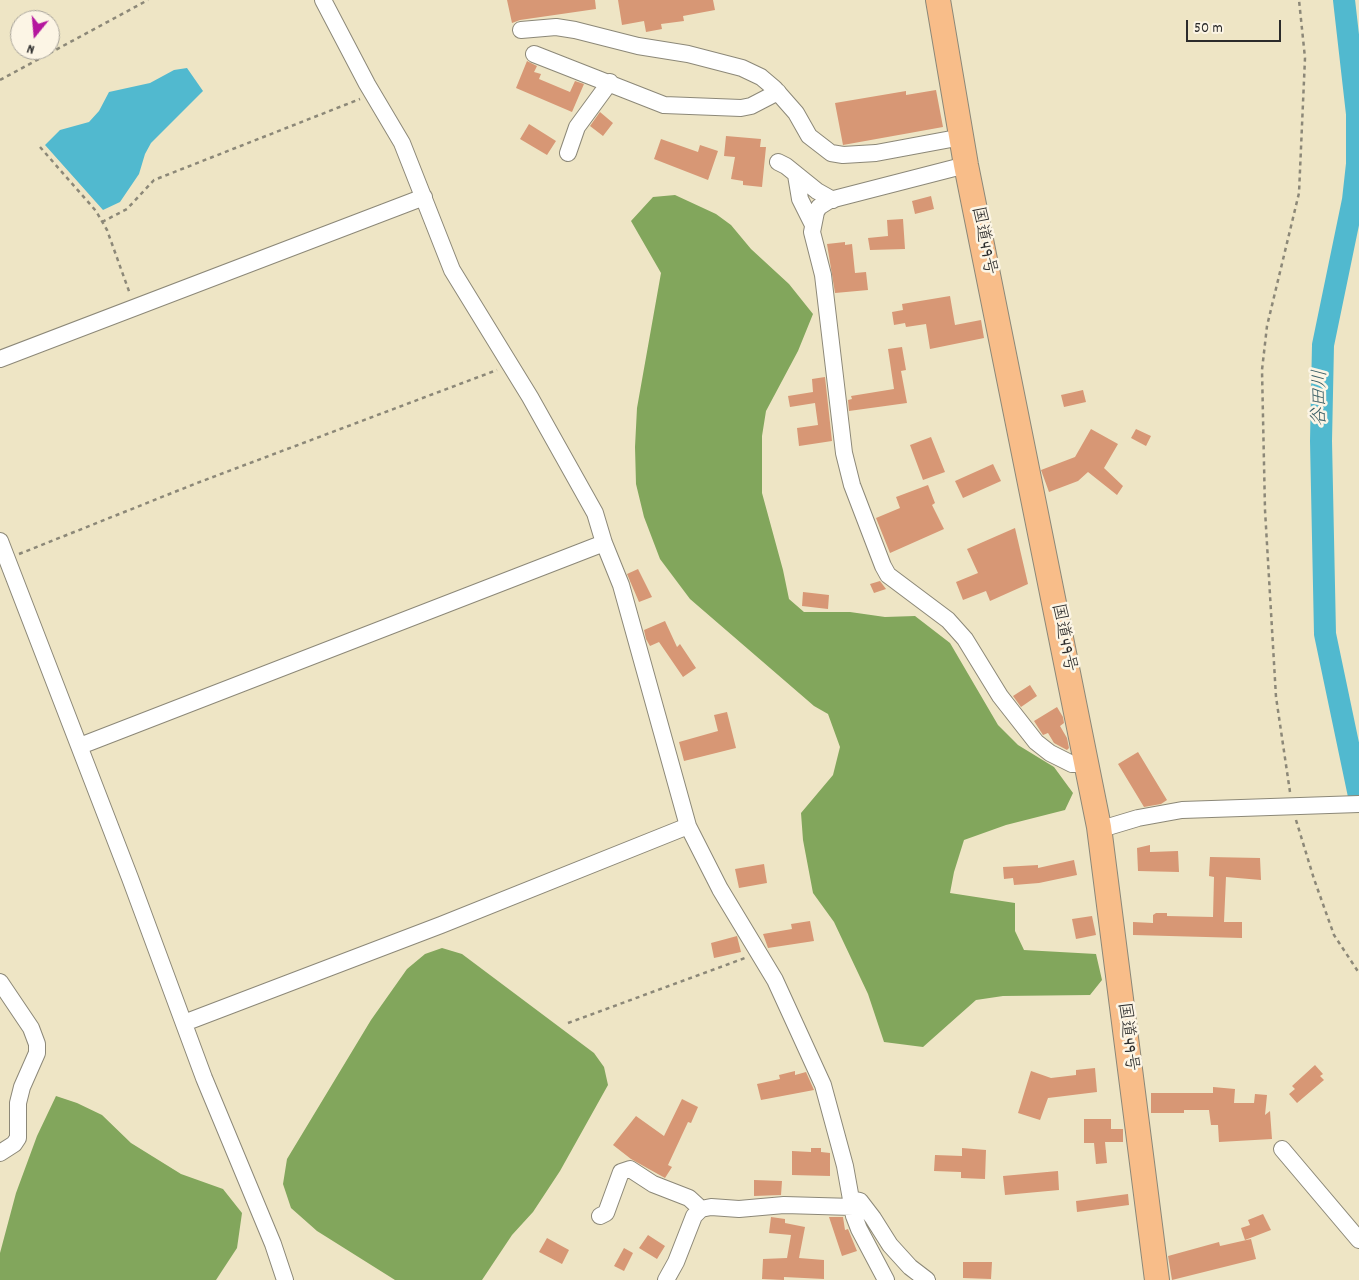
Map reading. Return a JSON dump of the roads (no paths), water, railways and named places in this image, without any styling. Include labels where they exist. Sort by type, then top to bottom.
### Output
[{"type":"highway","name":"国道49号","points":[[938,0],[966,166],[1088,764],[1099,827],[1157,1280]]},
{"type":"street","points":[[324,0],[373,94],[402,143],[452,270],[510,365],[594,513],[621,585],[688,826],[720,889],[786,1002],[823,1085],[859,1229],[886,1280]]},
{"type":"street","points":[[521,30],[556,27],[575,30],[638,46],[721,62],[742,68],[761,77],[778,92],[796,113],[809,136],[831,153],[844,155],[876,153],[962,137]]},
{"type":"street","points":[[534,54],[610,82],[655,102],[673,106],[741,108],[751,106],[778,92]]},
{"type":"street","points":[[568,153],[577,127],[610,82]]},
{"type":"street","points":[[778,162],[816,191],[833,200]]},
{"type":"street","points":[[812,225],[819,206],[833,200],[966,166]]},
{"type":"street","points":[[796,175],[800,199],[812,225],[815,250],[823,275],[844,453],[852,485],[883,566],[895,580],[948,620],[965,639],[1000,696],[1036,742],[1050,753],[1072,764],[1088,764]]},
{"type":"street","points":[[0,358],[424,197]]},
{"type":"street","points":[[0,541],[80,746],[184,1024],[273,1244],[285,1280]]},
{"type":"street","points":[[80,746],[604,543]]},
{"type":"street","points":[[1099,827],[1108,827],[1138,818],[1182,810],[1359,804]]},
{"type":"street","points":[[184,1024],[432,929],[688,826]]},
{"type":"street","points":[[0,982],[26,1021],[37,1044],[37,1053],[22,1087],[18,1103],[18,1138],[14,1144],[0,1153]]},
{"type":"street","points":[[1282,1149],[1359,1240]]},
{"type":"street","points":[[600,1216],[606,1213],[621,1172],[630,1169],[653,1184],[689,1198],[701,1209]]},
{"type":"street","points":[[666,1280],[676,1262],[694,1216],[701,1209],[711,1207],[739,1209],[860,1201],[874,1218],[890,1245],[910,1267],[927,1280]]},
{"type":"water","points":[[187,68],[203,91],[151,143],[145,154],[139,174],[120,202],[103,210],[45,145],[60,130],[89,122],[99,111],[109,92],[150,83],[174,70]]},
{"type":"waterway","name":"谷田川","points":[[1344,0],[1357,114],[1357,164],[1353,200],[1323,345],[1321,441],[1325,634],[1359,796]]}]
